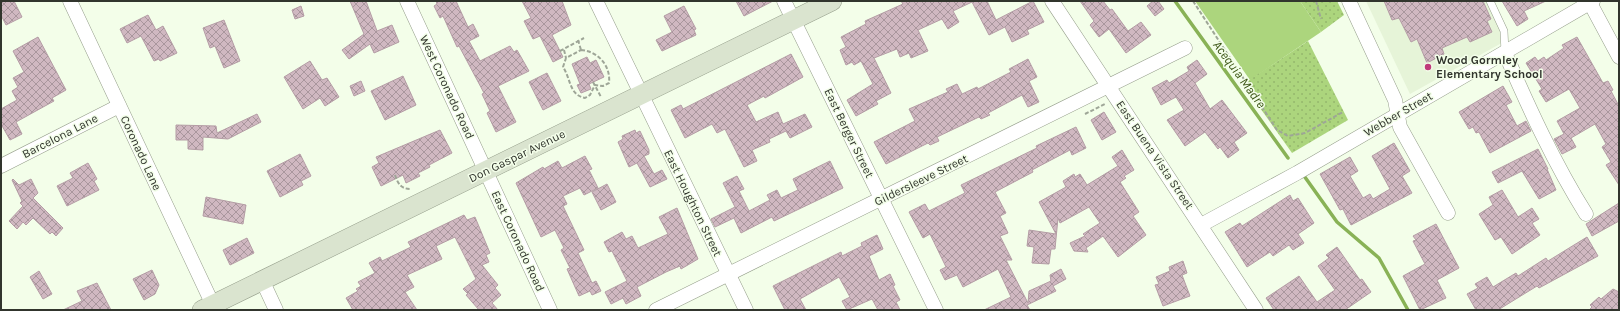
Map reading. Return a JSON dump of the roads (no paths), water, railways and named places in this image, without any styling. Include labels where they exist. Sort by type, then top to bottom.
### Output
[{"type":"street","name":"Coronado Lane","points":[[70,1],[119,106],[207,307]]},
{"type":"street","name":"West Coronado Road","points":[[407,1],[487,172]]},
{"type":"street","name":"East Houghton Street","points":[[596,1],[640,95],[746,310]]},
{"type":"street","name":"East Berger Street","points":[[784,1],[936,310]]},
{"type":"street","name":"Don Gaspar Avenue","points":[[207,307],[487,172],[832,1]]},
{"type":"street","name":"East Buena Vista Street","points":[[1052,1],[1256,310]]},
{"type":"street","points":[[1349,1],[1395,100],[1400,127],[1448,213]]},
{"type":"street","points":[[1590,2],[1619,57]]},
{"type":"street","name":"Webber Street","points":[[1201,225],[1297,173],[1398,113],[1505,53],[1590,2]]},
{"type":"street","name":"Gildersleeve Street","points":[[656,310],[881,200],[1185,48]]},
{"type":"street","points":[[1505,53],[1529,107],[1572,191],[1586,214]]},
{"type":"street","name":"Barcelona Lane","points":[[1,166],[119,106]]},
{"type":"street","name":"East Coronado Road","points":[[487,172],[550,310]]},
{"type":"street","points":[[262,280],[276,310]]},
{"type":"lane","points":[[1490,1],[1504,31],[1505,53]]},
{"type":"waterway","name":"Acequia Madre","points":[[1175,1],[1288,158]]},
{"type":"waterway","name":"Acequia Madre","points":[[1302,173],[1337,222],[1379,258],[1408,310]]},
{"type":"place","name":"Wood Gormley Elementary School","points":[[1428,67]]}]
